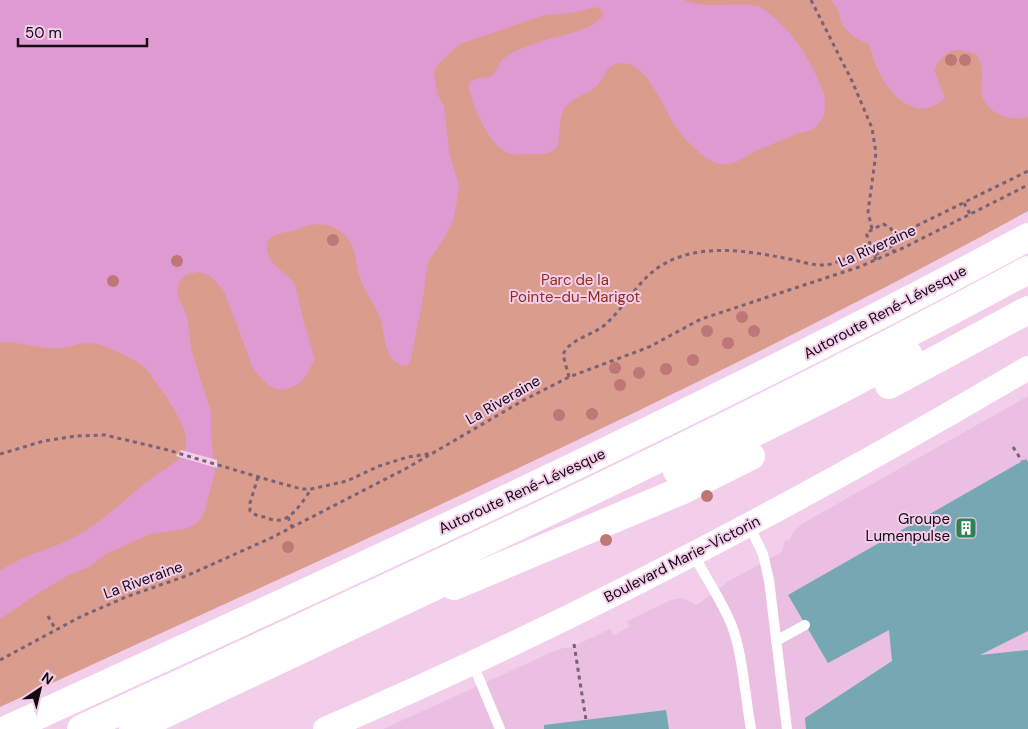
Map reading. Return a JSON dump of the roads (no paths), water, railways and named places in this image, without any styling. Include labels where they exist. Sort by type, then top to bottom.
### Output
[{"type":"highway","name":"Autoroute René-Lévesque","points":[[8,729],[341,576],[705,404],[832,340],[1028,236]]},
{"type":"highway","name":"Autoroute René-Lévesque","points":[[81,729],[621,477],[922,327],[1028,270]]},
{"type":"highway","points":[[133,729],[296,653],[729,445],[883,368],[1028,289]]},
{"type":"highway","points":[[296,653],[683,490],[834,414],[1028,310]]},
{"type":"street","name":"Boulevard Marie-Victorin","points":[[325,729],[557,622],[693,554],[854,468],[1028,368]]},
{"type":"lane","points":[[749,525],[763,554],[771,591],[788,729]]},
{"type":"lane","points":[[693,554],[722,605],[732,627],[738,651],[750,729]]},
{"type":"lane","points":[[776,641],[805,624]]},
{"type":"lane","points":[[472,662],[500,729]]},
{"type":"place","name":"Groupe Lumenpulse","points":[[966,528]]},
{"type":"park label","name":"Parc de la Pointe-du-Marigot","points":[[575,288]]}]
